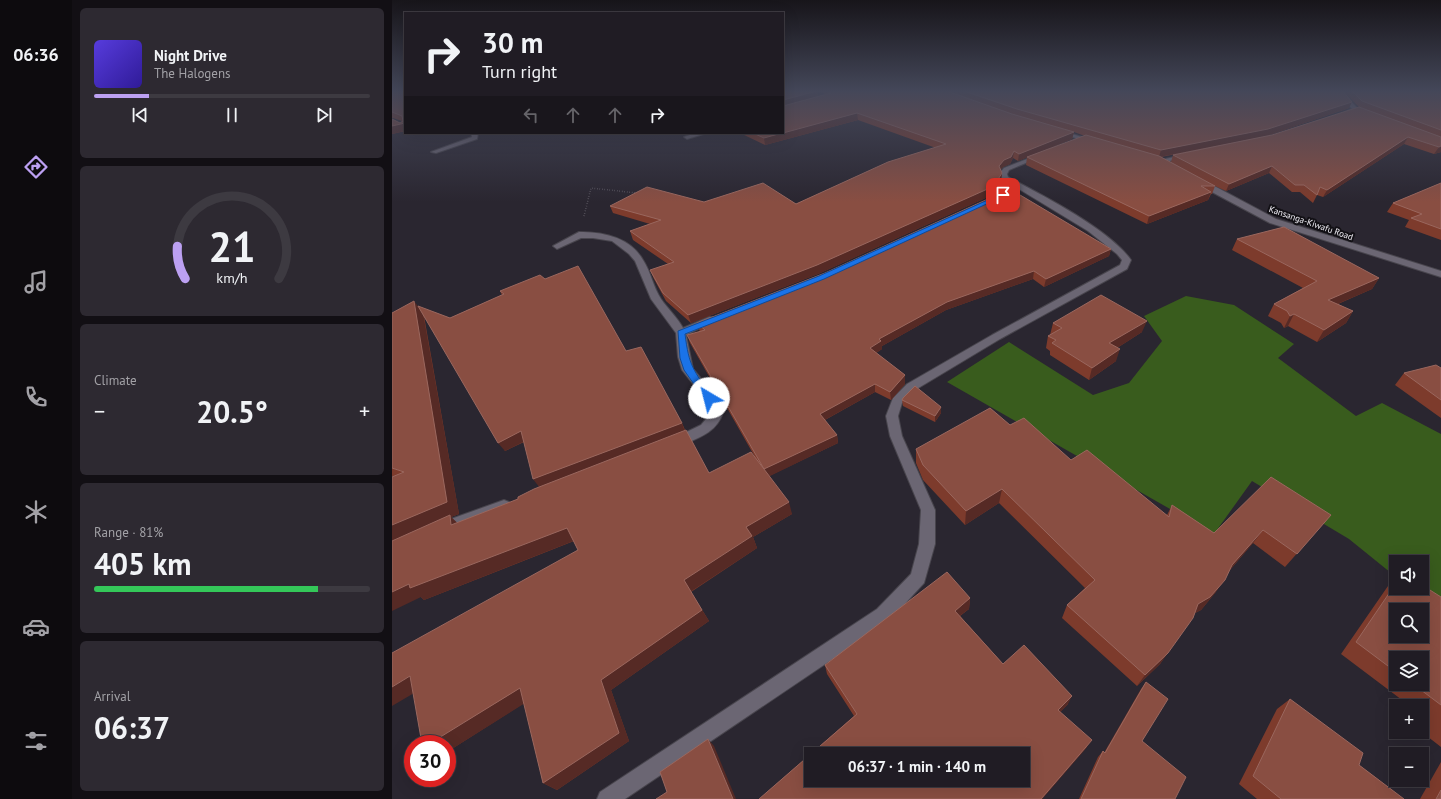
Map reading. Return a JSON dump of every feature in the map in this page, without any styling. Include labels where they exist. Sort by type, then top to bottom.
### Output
[{"type":"street","points":[[1050,129],[1100,144]]},
{"type":"street","points":[[434,152],[475,138],[476,134]]},
{"type":"street","points":[[687,138],[701,134]]},
{"type":"street","points":[[1064,146],[1082,139]]},
{"type":"street","points":[[607,799],[883,615],[918,578],[927,544],[928,510],[896,436],[892,416],[897,401],[911,387],[996,337],[1124,266],[1127,260],[1120,251],[1094,232],[1015,189],[1003,174],[1006,169],[1050,151]]},
{"type":"street","points":[[1174,168],[1156,160],[1195,154]]},
{"type":"street","name":"Kansanga-Kiwafu Road","points":[[1193,178],[1244,207],[1273,221],[1441,274]]},
{"type":"street","points":[[557,246],[579,235],[593,235],[615,239],[632,252],[639,260],[656,299],[674,321],[680,333],[684,358],[688,370],[706,392],[717,413],[716,421],[709,428],[663,448]]},
{"type":"street","points":[[680,333],[722,316]]},
{"type":"street","points":[[428,534],[481,513],[518,502]]},
{"type":"path","points":[[579,235],[591,188],[638,193]]},
{"type":"green space","points":[[1186,296],[1234,305],[1294,344],[1278,358],[1356,416],[1382,403],[1441,434],[1441,612],[1428,595],[1429,595],[1429,555],[1389,555],[1389,571],[1349,539],[1252,481],[1214,534],[947,382],[1009,342],[1093,395],[1129,383],[1162,341],[1144,316]]},
{"type":"building","points":[[784,127],[804,127],[784,133]]},
{"type":"building","points":[[898,127],[1058,127],[1074,132],[1019,154],[1014,151],[1011,157],[1004,160],[999,166],[1002,173],[997,181],[1001,183],[817,265],[688,315],[663,293],[650,270],[674,262],[630,231],[661,220],[610,206],[647,187],[704,202],[763,183],[796,204],[888,162],[946,144]]},
{"type":"building","points":[[1081,127],[1273,127],[1268,129],[1161,150]]},
{"type":"building","points":[[1296,127],[1414,127],[1441,137],[1441,146],[1439,147],[1408,137],[1327,190],[1320,187],[1317,195],[1304,185],[1295,185],[1272,166],[1229,184],[1173,155],[1272,135]]},
{"type":"building","points":[[1434,127],[1441,127],[1441,130]]},
{"type":"building","points":[[755,134],[778,134],[764,138]]},
{"type":"building","points":[[1086,135],[1159,156],[1215,186],[1201,186],[1211,192],[1149,216],[1027,157]]},
{"type":"building","points":[[1441,183],[1441,229],[1411,218],[1422,214],[1393,203]]},
{"type":"building","points":[[1010,189],[1111,249],[1046,279],[1034,271],[947,302],[879,339],[881,341],[870,348],[905,375],[890,392],[875,384],[820,414],[837,435],[764,469],[687,335],[705,330],[697,323],[825,273]]},
{"type":"building","points":[[1284,227],[1379,278],[1328,300],[1353,311],[1324,330],[1294,314],[1290,316],[1287,311],[1274,304],[1317,281],[1237,239]]},
{"type":"building","points":[[578,266],[626,351],[641,347],[682,423],[533,479],[521,431],[498,443],[418,306],[450,318],[504,294],[500,291],[540,275],[545,279]]},
{"type":"building","points":[[1101,295],[1147,321],[1109,343],[1120,349],[1092,368],[1052,343],[1056,340],[1048,336],[1062,328],[1053,323]]},
{"type":"building","points":[[414,301],[447,502],[392,525],[392,477],[404,472],[392,468],[392,313]]},
{"type":"building","points":[[1436,365],[1441,368],[1441,400],[1404,373]]},
{"type":"building","points":[[915,386],[941,407],[935,416],[902,400]]},
{"type":"building","points":[[990,408],[1010,425],[1024,418],[1071,460],[1087,450],[1169,517],[1172,505],[1214,533],[1271,477],[1331,515],[1297,554],[1263,530],[1232,565],[1225,580],[1210,597],[1198,604],[1193,618],[1168,653],[1145,675],[1067,605],[1095,580],[1002,489],[966,511],[923,465],[916,449]]},
{"type":"building","points":[[686,430],[709,473],[751,452],[789,502],[746,527],[752,536],[684,580],[702,610],[601,680],[619,733],[543,783],[520,688],[444,735],[420,735],[410,676],[392,687],[392,653],[578,550],[567,528],[410,588],[409,584],[392,592],[392,541],[450,515],[451,525],[518,499],[518,497],[534,489]]},
{"type":"building","points":[[947,572],[970,598],[955,611],[1003,664],[1024,645],[1072,696],[1058,710],[1092,740],[1041,799],[759,799],[804,760],[804,787],[1030,787],[1030,747],[819,747],[857,714],[825,665]]},
{"type":"building","points":[[1429,589],[1441,597],[1441,705],[1422,691],[1429,691],[1429,651],[1389,651],[1389,667],[1356,642],[1389,593],[1389,595],[1429,595]]},
{"type":"building","points":[[1146,682],[1168,699],[1142,741],[1186,777],[1175,799],[1081,799],[1103,751],[1105,753]]},
{"type":"building","points":[[1290,699],[1363,753],[1359,765],[1404,799],[1281,799],[1253,776]]},
{"type":"building","points":[[708,739],[733,799],[656,799],[667,792],[660,772]]},
{"type":"building","points":[[1441,790],[1441,799],[1436,799]]},
{"type":"route","points":[[709,398],[688,370],[684,358],[680,333],[822,277],[1003,195]]}]
